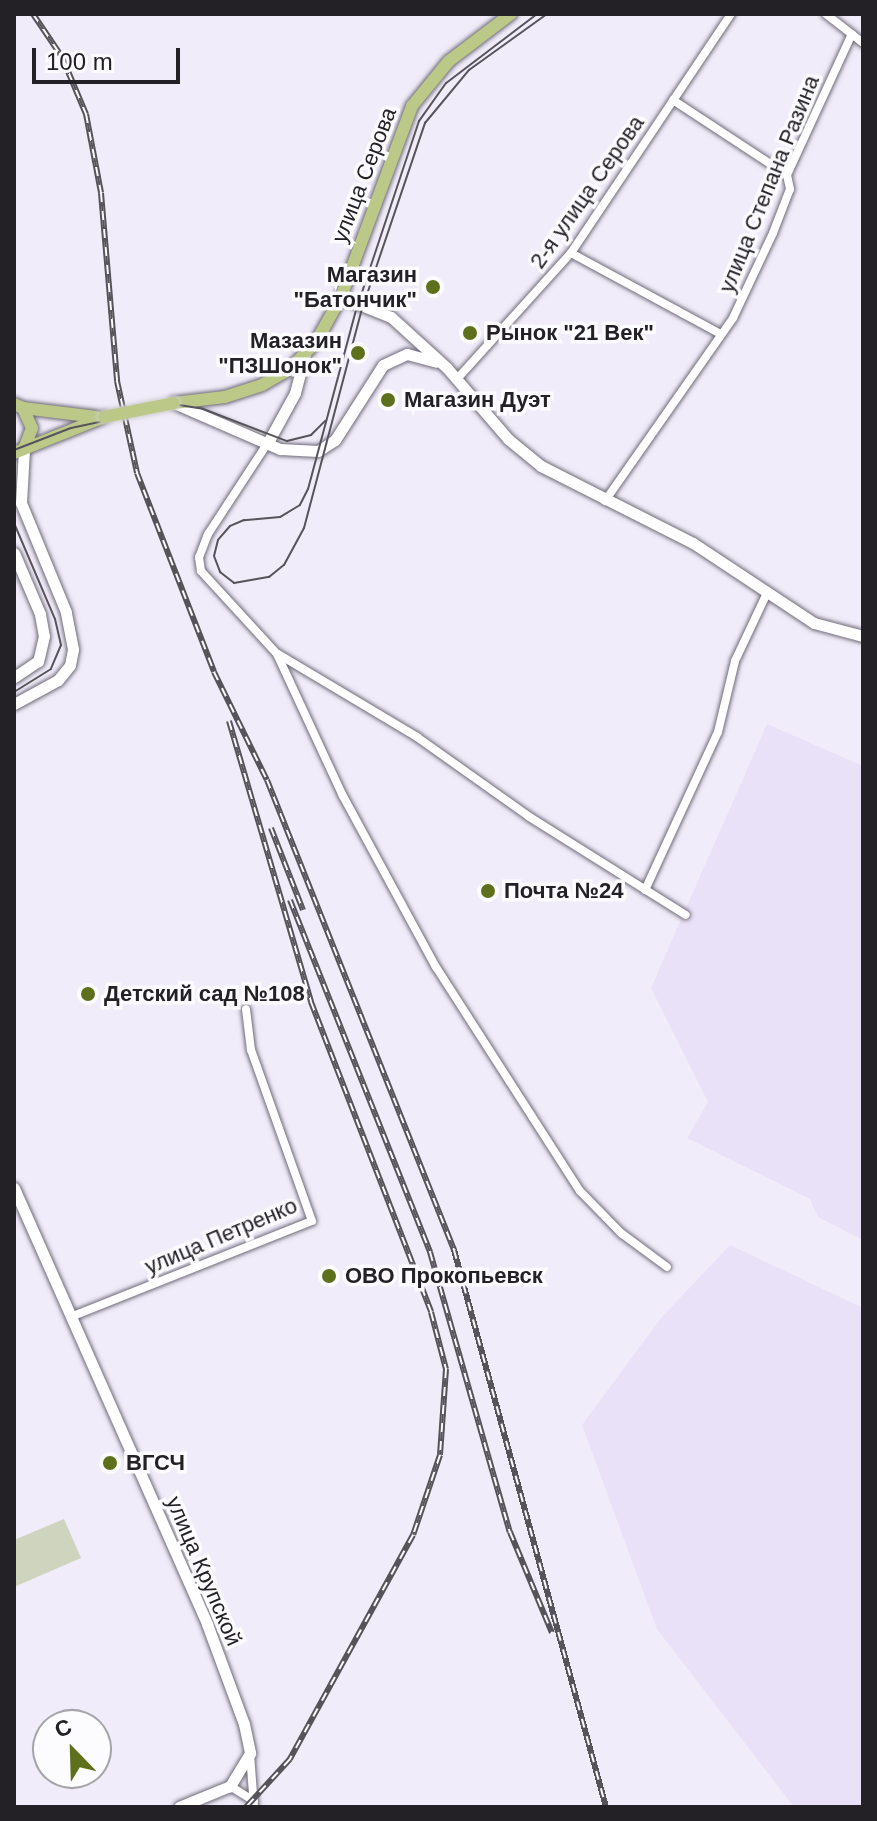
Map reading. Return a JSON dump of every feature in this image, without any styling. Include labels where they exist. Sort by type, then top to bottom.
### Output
[{"type":"main road","name":"улица Серова","points":[[104,417],[251,389],[282,374],[305,353],[341,297],[412,106],[449,61],[511,14]]},
{"type":"main road","points":[[341,297],[391,317],[444,365],[508,439],[541,466],[604,501],[693,543],[766,595],[814,623],[863,636]]},
{"type":"main road","points":[[267,444],[295,393],[305,353]]},
{"type":"main road","points":[[174,403],[267,444],[321,450],[335,440],[383,365],[407,354],[444,365]]},
{"type":"main road","points":[[18,406],[104,417]]},
{"type":"main road","points":[[14,704],[58,680],[70,665],[73,649],[66,612],[21,503],[19,451],[32,428],[18,406]]},
{"type":"main road","points":[[19,451],[104,417]]},
{"type":"main road","points":[[14,553],[40,614],[44,636],[38,661],[14,677]]},
{"type":"main road","name":"улица Крупской","points":[[14,1188],[73,1316],[209,1631],[250,1753]]},
{"type":"main road","points":[[179,1807],[230,1786],[250,1753]]},
{"type":"street","name":"2-я улица Серова","points":[[457,379],[571,253],[731,14]]},
{"type":"street","points":[[826,14],[863,43]]},
{"type":"street","name":"улица Степана Разина","points":[[604,501],[670,413],[719,333],[733,318],[790,189],[787,175],[852,34]]},
{"type":"street","points":[[673,100],[787,175]]},
{"type":"street","points":[[571,253],[719,333]]},
{"type":"street","points":[[267,444],[208,534],[199,557],[207,579],[277,654],[417,737],[528,816],[686,915]]},
{"type":"street","points":[[645,890],[718,732],[735,661],[766,595]]},
{"type":"street","points":[[277,654],[343,796],[436,967],[580,1191],[621,1233],[667,1267]]},
{"type":"street","name":"улица Петренко","points":[[73,1316],[312,1221],[251,1050],[246,1009]]},
{"type":"street","points":[[250,1753],[254,1804]]},
{"type":"street","points":[[230,1786],[254,1804]]},
{"type":"shaded area","points":[[767,724],[863,766],[863,1240],[818,1217],[810,1199],[687,1138],[708,1102],[651,988]]},
{"type":"shaded area","points":[[730,1245],[863,1308],[863,1807],[794,1807],[657,1629],[582,1425],[661,1318]]},
{"type":"green space","points":[[64,1519],[81,1558],[14,1587],[14,1540]]},
{"type":"tram line","points":[[537,14],[446,83],[419,121],[356,310],[308,489],[300,505],[280,517],[244,520],[230,526],[218,540],[214,556],[220,572],[234,583],[269,577],[284,565],[304,528],[361,312],[425,123],[469,70],[547,14]]},
{"type":"tram line","points":[[14,450],[71,428],[179,405],[203,409],[287,441],[311,435],[325,421]]},
{"type":"tram line","points":[[14,523],[55,619],[61,645],[51,669],[14,692]]},
{"type":"railway","points":[[33,14],[62,57],[86,114],[101,193],[117,381],[137,473],[214,672],[267,780],[454,1250],[606,1807]]},
{"type":"railway","points":[[229,721],[311,1002],[431,1312],[446,1369],[440,1455],[413,1535],[290,1759],[246,1807]]},
{"type":"railway","points":[[271,828],[303,910]]},
{"type":"railway","points":[[290,900],[430,1252],[510,1532],[552,1633]]},
{"type":"place","name":"Магазин \"Батончик\"","points":[[433,287]]},
{"type":"place","name":"Рынок \"21 Век\"","points":[[470,333]]},
{"type":"place","name":"Мазазин \"ПЗШонок\"","points":[[358,353]]},
{"type":"place","name":"Магазин Дуэт","points":[[388,400]]},
{"type":"place","name":"Почта №24","points":[[488,891]]},
{"type":"place","name":"Детский сад №108","points":[[88,994]]},
{"type":"place","name":"ОВО Прокопьевск","points":[[329,1276]]},
{"type":"place","name":"ВГСЧ","points":[[110,1463]]}]
